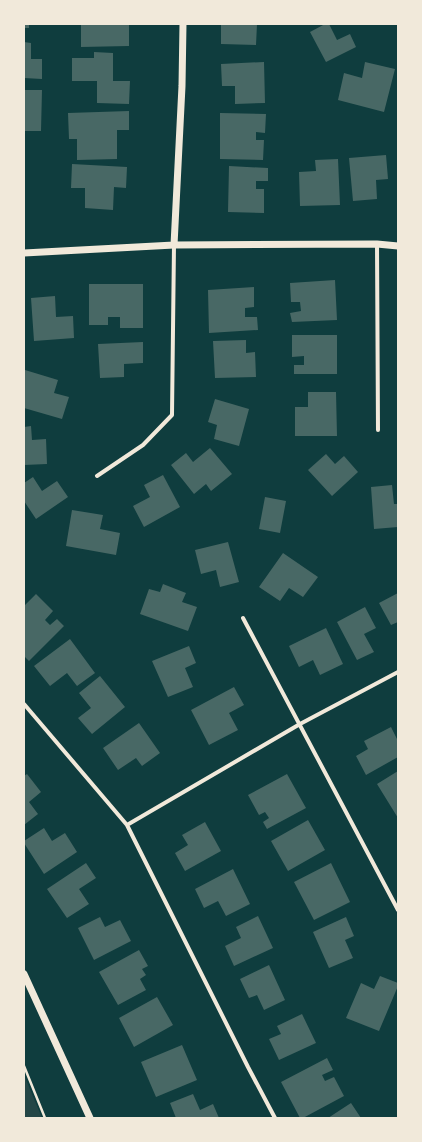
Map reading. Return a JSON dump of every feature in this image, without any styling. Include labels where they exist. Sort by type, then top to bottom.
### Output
[{"type":"street","points":[[97,476],[143,445],[172,416],[174,245],[182,86],[183,24]]},
{"type":"street","points":[[377,244],[378,430]]},
{"type":"street","points":[[24,253],[174,245],[377,244],[398,246]]},
{"type":"street","points":[[243,618],[398,910]]},
{"type":"street","points":[[127,825],[300,724],[398,672]]},
{"type":"street","points":[[24,704],[127,825],[275,1118]]},
{"type":"street","points":[[24,974],[90,1118]]},
{"type":"path","points":[[24,1066],[45,1118]]},
{"type":"shaded area","points":[[24,1075],[42,1118],[24,1118]]},
{"type":"building","points":[[24,24],[29,24],[29,28],[24,28]]},
{"type":"building","points":[[81,24],[129,25],[129,46],[81,47]]},
{"type":"building","points":[[221,24],[257,24],[256,45],[221,44]]},
{"type":"building","points":[[325,24],[329,24],[337,40],[350,34],[356,47],[326,62],[310,32]]},
{"type":"building","points":[[24,42],[31,43],[31,59],[42,59],[42,79],[24,78]]},
{"type":"building","points":[[94,52],[113,53],[113,81],[130,81],[129,104],[97,103],[97,81],[72,81],[72,58],[94,58]]},
{"type":"building","points":[[264,62],[265,103],[235,104],[235,86],[222,86],[221,64]]},
{"type":"building","points":[[365,62],[395,69],[384,112],[338,100],[344,73],[362,78]]},
{"type":"building","points":[[24,90],[42,90],[41,131],[24,131]]},
{"type":"building","points":[[129,111],[129,130],[117,130],[117,159],[77,160],[77,139],[69,139],[68,113]]},
{"type":"building","points":[[220,113],[266,114],[265,133],[256,132],[256,140],[264,140],[263,160],[220,159]]},
{"type":"building","points":[[386,155],[388,179],[376,180],[377,199],[353,201],[349,158]]},
{"type":"building","points":[[338,159],[340,205],[300,206],[299,172],[316,171],[315,160]]},
{"type":"building","points":[[72,164],[127,167],[126,188],[114,187],[113,210],[85,208],[85,188],[71,188]]},
{"type":"building","points":[[229,166],[268,168],[268,181],[256,181],[256,189],[264,189],[264,213],[228,212]]},
{"type":"building","points":[[335,280],[337,320],[292,322],[290,313],[301,311],[300,302],[291,302],[290,283]]},
{"type":"building","points":[[89,284],[143,284],[143,328],[120,328],[120,317],[108,317],[108,325],[89,325]]},
{"type":"building","points":[[254,287],[254,307],[245,308],[245,317],[257,317],[258,330],[209,333],[208,290]]},
{"type":"building","points":[[55,296],[56,317],[73,316],[74,338],[34,341],[31,298]]},
{"type":"building","points":[[292,335],[337,335],[337,374],[294,374],[294,365],[304,365],[304,356],[292,357]]},
{"type":"building","points":[[246,340],[246,353],[255,352],[256,377],[215,378],[213,341]]},
{"type":"building","points":[[143,342],[143,363],[124,364],[124,377],[100,378],[98,344]]},
{"type":"building","points":[[25,370],[58,380],[54,393],[69,397],[62,419],[24,408]]},
{"type":"building","points":[[308,392],[336,392],[337,436],[295,436],[295,407],[308,407]]},
{"type":"building","points":[[215,399],[249,409],[239,446],[214,439],[217,425],[208,422]]},
{"type":"building","points":[[31,426],[32,440],[46,439],[47,464],[24,465],[24,427]]},
{"type":"building","points":[[210,448],[232,474],[211,491],[206,484],[194,494],[171,465],[186,453],[193,462]]},
{"type":"building","points":[[326,454],[335,464],[344,456],[358,472],[332,496],[308,470]]},
{"type":"building","points":[[163,475],[180,507],[144,527],[133,506],[150,497],[144,485]]},
{"type":"building","points":[[33,477],[42,491],[57,481],[68,497],[36,519],[24,501],[24,483]]},
{"type":"building","points":[[392,485],[394,504],[398,504],[398,527],[374,529],[371,487]]},
{"type":"building","points":[[265,497],[286,501],[280,533],[259,529]]},
{"type":"building","points":[[72,510],[103,515],[100,529],[120,533],[116,555],[66,546]]},
{"type":"building","points":[[228,542],[239,582],[220,587],[216,570],[201,574],[195,550]]},
{"type":"building","points":[[283,553],[318,577],[303,597],[289,588],[280,601],[259,587]]},
{"type":"building","points":[[163,584],[186,593],[182,602],[197,607],[188,631],[140,614],[149,589],[160,592]]},
{"type":"building","points":[[398,593],[398,622],[391,625],[379,603]]},
{"type":"building","points":[[36,594],[53,611],[45,620],[50,625],[57,619],[64,626],[29,661],[24,656],[24,606]]},
{"type":"building","points":[[365,607],[376,628],[364,634],[374,652],[357,660],[337,622]]},
{"type":"building","points":[[326,628],[343,664],[320,675],[313,660],[299,667],[289,646]]},
{"type":"building","points":[[70,639],[95,673],[77,686],[67,673],[50,686],[34,666]]},
{"type":"building","points":[[189,646],[196,663],[185,668],[193,687],[168,697],[152,661]]},
{"type":"building","points":[[100,676],[125,707],[92,734],[78,718],[91,708],[79,693]]},
{"type":"building","points":[[234,687],[244,705],[229,713],[238,730],[209,745],[191,710]]},
{"type":"building","points":[[139,723],[160,753],[142,766],[136,758],[118,770],[103,748]]},
{"type":"building","points":[[391,727],[398,741],[398,757],[366,775],[356,756],[368,749],[364,741]]},
{"type":"building","points":[[398,771],[398,818],[377,784]]},
{"type":"building","points":[[27,774],[41,792],[29,802],[38,814],[24,825],[24,776]]},
{"type":"building","points":[[287,774],[306,808],[267,829],[263,822],[269,818],[265,812],[259,815],[248,795]]},
{"type":"building","points":[[308,820],[325,850],[288,871],[271,841]]},
{"type":"building","points":[[205,822],[221,851],[185,871],[175,853],[188,845],[182,835]]},
{"type":"building","points":[[44,828],[52,841],[65,833],[77,852],[44,874],[24,841]]},
{"type":"building","points":[[86,863],[96,878],[79,889],[89,904],[67,918],[47,889]]},
{"type":"building","points":[[331,863],[350,902],[314,920],[294,882]]},
{"type":"building","points":[[233,869],[250,904],[226,916],[218,901],[204,908],[195,889]]},
{"type":"building","points":[[258,916],[273,948],[234,966],[225,946],[241,938],[236,927]]},
{"type":"building","points":[[100,917],[105,927],[120,920],[131,941],[94,960],[78,928]]},
{"type":"building","points":[[346,917],[354,936],[345,940],[353,958],[329,968],[313,932]]},
{"type":"building","points":[[139,950],[148,966],[142,969],[146,975],[140,979],[146,990],[118,1005],[99,972]]},
{"type":"building","points":[[269,965],[285,1000],[264,1010],[257,995],[249,998],[240,979]]},
{"type":"building","points":[[380,976],[398,983],[398,986],[379,1031],[346,1018],[361,983],[374,989]]},
{"type":"building","points":[[157,997],[173,1025],[134,1047],[119,1018]]},
{"type":"building","points":[[302,1014],[316,1043],[279,1060],[269,1039],[281,1034],[277,1026]]},
{"type":"building","points":[[182,1045],[197,1080],[156,1097],[141,1062]]},
{"type":"building","points":[[327,1058],[333,1070],[322,1075],[325,1081],[334,1077],[344,1096],[303,1118],[300,1118],[281,1082]]},
{"type":"building","points":[[193,1094],[200,1110],[213,1104],[219,1118],[176,1118],[170,1103]]},
{"type":"building","points":[[351,1103],[361,1118],[328,1118]]}]
